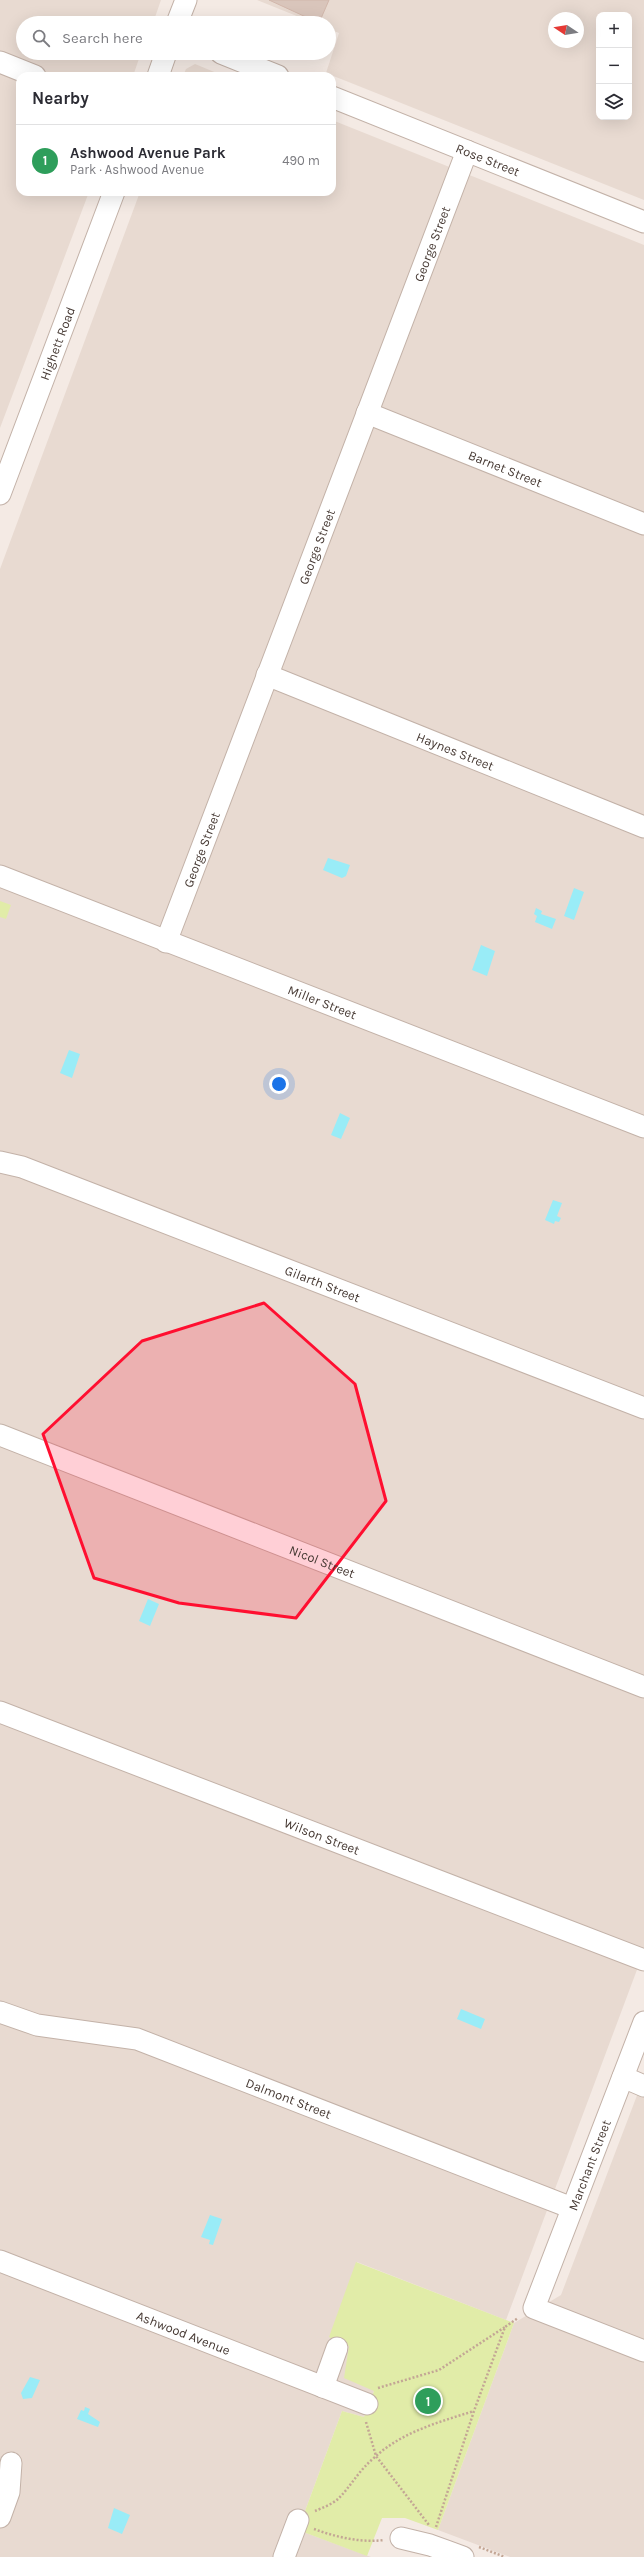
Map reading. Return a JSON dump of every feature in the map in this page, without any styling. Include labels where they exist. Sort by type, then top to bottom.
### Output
[{"type":"street","points":[[180,16],[186,0]]},
{"type":"street","points":[[159,72],[164,60]]},
{"type":"street","points":[[238,60],[268,72]]},
{"type":"street","points":[[0,62],[25,72]]},
{"type":"street","name":"Rose Street","points":[[336,99],[644,222]]},
{"type":"street","name":"George Street","points":[[166,942],[467,151]]},
{"type":"street","name":"Highett Road","points":[[2,482],[112,196]]},
{"type":"street","name":"Barnet Street","points":[[367,413],[644,524]]},
{"type":"street","name":"Haynes Street","points":[[268,675],[644,827]]},
{"type":"street","name":"Miller Street","points":[[0,876],[166,942],[644,1127]]},
{"type":"street","name":"Gilarth Street","points":[[0,1162],[29,1170],[644,1408]]},
{"type":"street","name":"Nicol Street","points":[[0,1435],[644,1686]]},
{"type":"street","name":"Wilson Street","points":[[0,1712],[644,1960]]},
{"type":"street","name":"Dalmont Street","points":[[0,2012],[37,2025],[137,2039],[572,2208]]},
{"type":"street","name":"Marchant Street","points":[[534,2308],[644,2022]]},
{"type":"street","points":[[623,2077],[644,2086]]},
{"type":"street","name":"Ashwood Avenue","points":[[0,2261],[368,2404]]},
{"type":"street","points":[[534,2308],[644,2351]]},
{"type":"street","points":[[323,2387],[337,2348]]},
{"type":"street","points":[[0,2517],[9,2492],[12,2463]]},
{"type":"street","points":[[284,2557],[298,2520]]},
{"type":"street","points":[[401,2538],[430,2545],[463,2557]]},
{"type":"path","points":[[422,2517],[376,2456],[364,2415],[373,2390],[439,2370],[534,2308]]},
{"type":"path","points":[[435,2531],[474,2411],[505,2327]]},
{"type":"path","points":[[298,2520],[338,2499],[355,2475],[376,2456],[421,2428],[474,2411]]},
{"type":"path","points":[[298,2520],[314,2530],[336,2537],[373,2541],[401,2538]]},
{"type":"highlighted area","points":[[264,1303],[355,1384],[386,1501],[296,1618],[179,1603],[94,1578],[43,1434],[142,1341]]},
{"type":"shaded area","points":[[0,0],[161,0],[155,16],[16,16],[16,60],[139,60],[134,72],[16,72],[16,196],[87,196],[0,428]]},
{"type":"shaded area","points":[[257,0],[644,0],[644,200],[336,77],[336,72],[326,72],[330,60],[336,60],[336,42],[339,33],[336,32],[336,16],[297,16]]},
{"type":"shaded area","points":[[195,64],[214,72],[185,72],[186,69]]},
{"type":"shaded area","points":[[336,122],[644,245],[644,1951],[506,2320],[357,2262],[349,2346],[374,2391],[364,2417],[342,2411],[298,2530],[371,2557],[0,2557],[0,569],[139,196],[336,196]]},
{"type":"shaded area","points":[[644,2077],[644,2557],[510,2557],[438,2530],[514,2323],[561,2295]]},
{"type":"green space","points":[[0,901],[11,905],[6,919],[0,917]]},
{"type":"green space","points":[[356,2262],[514,2323],[438,2530],[405,2518],[382,2518],[367,2556],[298,2530],[342,2411],[364,2417],[374,2391],[344,2378],[349,2346],[329,2337]]},
{"type":"water","points":[[328,858],[350,865],[346,876],[342,878],[323,870]]},
{"type":"water","points":[[574,888],[584,892],[574,920],[564,916]]},
{"type":"water","points":[[536,908],[542,911],[541,914],[556,919],[552,929],[535,922],[537,916],[534,914]]},
{"type":"water","points":[[481,945],[495,951],[487,976],[472,970]]},
{"type":"water","points":[[69,1050],[80,1054],[72,1078],[60,1073]]},
{"type":"water","points":[[340,1113],[350,1118],[341,1139],[331,1135]]},
{"type":"water","points":[[553,1200],[562,1203],[557,1216],[561,1218],[559,1222],[555,1221],[554,1224],[545,1220]]},
{"type":"water","points":[[148,1599],[159,1604],[150,1626],[139,1621]]},
{"type":"water","points":[[461,2009],[485,2019],[481,2029],[457,2019]]},
{"type":"water","points":[[210,2215],[222,2219],[213,2245],[209,2244],[210,2240],[201,2237]]},
{"type":"water","points":[[30,2377],[40,2380],[32,2398],[23,2399],[21,2393]]},
{"type":"water","points":[[85,2407],[90,2409],[88,2414],[100,2422],[98,2427],[77,2419],[81,2410],[84,2411]]},
{"type":"water","points":[[114,2508],[130,2515],[122,2534],[108,2528]]},
{"type":"building","points":[[269,0],[329,0],[322,16],[304,16]]},
{"type":"place","name":"Ashwood Avenue Park","points":[[428,2401]]}]
